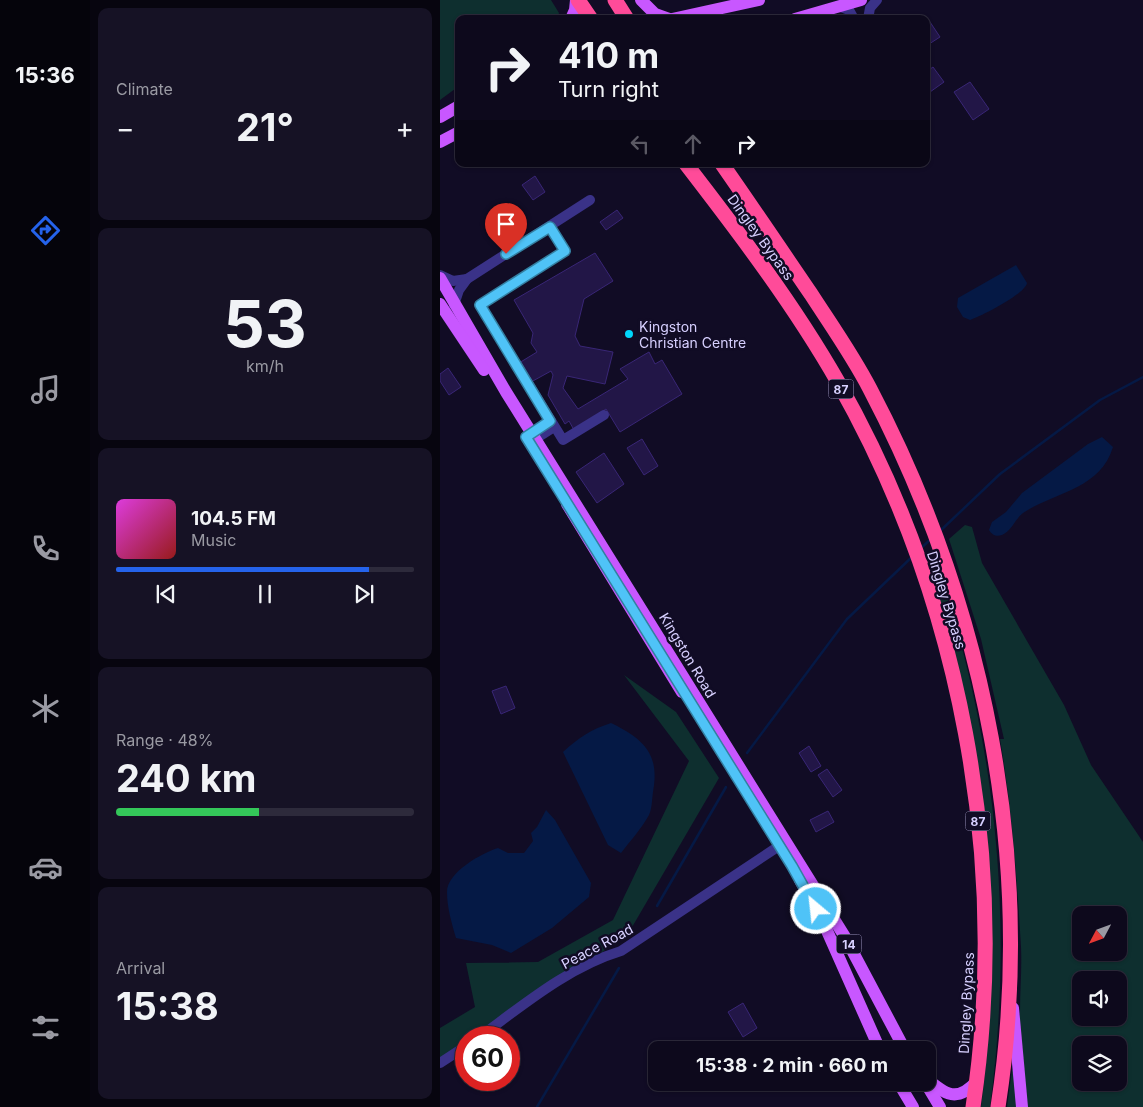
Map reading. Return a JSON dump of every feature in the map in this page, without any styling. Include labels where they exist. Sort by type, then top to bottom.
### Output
[{"type":"highway","points":[[577,0],[588,15]]},
{"type":"highway","points":[[615,0],[624,15]]},
{"type":"highway","name":"Dingley Bypass","points":[[688,167],[753,252],[809,334],[867,436],[910,536],[937,618],[958,695],[970,759],[979,829],[985,928],[984,991],[974,1107]]},
{"type":"highway","name":"Dingley Bypass","points":[[724,167],[855,361],[899,446],[931,523],[943,553],[967,632],[983,695],[1000,783],[1008,866],[1009,958],[1007,1025],[998,1107]]},
{"type":"main road","points":[[573,15],[577,0]]},
{"type":"main road","points":[[641,0],[658,15]]},
{"type":"main road","points":[[689,15],[759,0]]},
{"type":"main road","points":[[810,15],[861,0]]},
{"type":"main road","points":[[440,117],[455,108]]},
{"type":"main road","points":[[440,142],[455,134]]},
{"type":"main road","name":"Kingston Road","points":[[440,277],[454,305],[531,438],[783,844],[845,937],[900,1041]]},
{"type":"main road","name":"Kingston Road","points":[[440,304],[531,438]]},
{"type":"main road","name":"Kingston Road","points":[[783,844],[824,924],[875,1041]]},
{"type":"main road","points":[[845,937],[841,944],[870,1014],[877,1041]]},
{"type":"main road","points":[[1009,958],[1022,1107]]},
{"type":"main road","points":[[936,1086],[943,1092],[954,1095],[967,1092],[977,1081]]},
{"type":"main road","points":[[903,1091],[913,1107]]},
{"type":"main road","points":[[930,1091],[940,1107]]},
{"type":"street","points":[[869,15],[871,7],[877,0]]},
{"type":"street","points":[[841,7],[848,10],[851,15]]},
{"type":"street","points":[[454,305],[458,290],[467,279],[590,200]]},
{"type":"street","points":[[550,227],[565,251],[480,305],[563,440],[604,415]]},
{"type":"street","points":[[440,277],[453,281],[467,279]]},
{"type":"street","points":[[531,438],[552,424]]},
{"type":"street","name":"Peace Road","points":[[495,1026],[547,989],[601,957],[620,951],[783,844]]},
{"type":"street","points":[[440,1063],[455,1053]]},
{"type":"green space","points":[[440,0],[551,0],[558,15],[455,15],[455,89],[440,100]]},
{"type":"green space","points":[[965,525],[972,527],[982,563],[1064,705],[1091,765],[1143,842],[1143,1107],[1026,1107],[1020,1035],[1021,947],[1018,895],[1008,791],[1000,739],[1004,739],[981,639],[949,539]]},
{"type":"green space","points":[[934,556],[955,623],[972,691],[986,759],[995,828],[1000,897],[1001,967],[990,1107],[981,1107],[992,966],[991,899],[986,832],[978,765],[965,698],[949,631],[928,562]]},
{"type":"green space","points":[[624,675],[676,712],[719,778],[628,934],[496,1026],[455,1026],[455,1051],[440,1060],[440,1028],[475,1007],[466,963],[538,962],[613,920],[689,761]]},
{"type":"green space","points":[[1012,1070],[1014,1070],[1018,1107],[1007,1107]]},
{"type":"water","points":[[1016,265],[1027,283],[1019,293],[984,314],[970,320],[963,317],[957,307],[958,298]]},
{"type":"water","points":[[1102,437],[1113,447],[1107,461],[1098,473],[1075,488],[1023,513],[1011,528],[1002,535],[996,536],[990,532],[992,522],[1006,512],[1022,493],[1088,444]]},
{"type":"water","points":[[611,723],[632,735],[647,749],[654,767],[655,779],[650,813],[621,853],[608,845],[563,752],[586,734]]},
{"type":"water","points":[[546,810],[555,820],[591,883],[589,897],[552,928],[511,953],[492,945],[456,938],[447,898],[449,885],[453,877],[467,864],[483,854],[498,848],[508,853],[524,853],[533,841],[531,833],[537,827]]},
{"type":"building","points":[[930,22],[940,37],[930,43]]},
{"type":"building","points":[[933,67],[944,82],[930,92],[930,69]]},
{"type":"building","points":[[970,82],[989,109],[973,120],[954,92]]},
{"type":"building","points":[[535,176],[545,192],[533,200],[522,185]]},
{"type":"building","points":[[617,210],[623,218],[606,230],[600,222]]},
{"type":"building","points":[[595,253],[613,281],[584,299],[575,336],[580,346],[613,352],[605,384],[567,376],[563,388],[578,409],[628,379],[620,369],[649,352],[655,364],[662,360],[682,394],[620,432],[606,409],[574,430],[569,421],[565,424],[548,395],[553,375],[551,371],[531,382],[519,363],[537,352],[531,343],[533,333],[514,300]]},
{"type":"building","points":[[448,368],[461,387],[449,395],[440,381],[440,374]]},
{"type":"building","points":[[642,439],[658,466],[644,475],[627,448]]},
{"type":"building","points":[[604,453],[624,484],[597,503],[576,472]]},
{"type":"building","points":[[506,686],[515,708],[501,714],[492,691]]},
{"type":"building","points":[[809,746],[821,766],[811,772],[799,753]]},
{"type":"building","points":[[827,769],[842,790],[833,797],[818,775]]},
{"type":"building","points":[[828,811],[834,822],[816,832],[810,820]]},
{"type":"building","points":[[743,1003],[757,1028],[743,1037],[728,1012]]},
{"type":"waterway","points":[[939,532],[1000,474],[1100,400],[1143,377]]},
{"type":"waterway","points":[[920,549],[931,539]]},
{"type":"waterway","points":[[747,753],[847,619],[913,556]]},
{"type":"waterway","points":[[657,906],[726,787]]},
{"type":"waterway","points":[[537,1107],[619,968]]},
{"type":"place","name":"Kingston Christian Centre","points":[[629,334]]},
{"type":"route","points":[[506,254],[550,227],[565,251],[480,305],[550,421],[526,437],[792,866],[816,909]]}]
